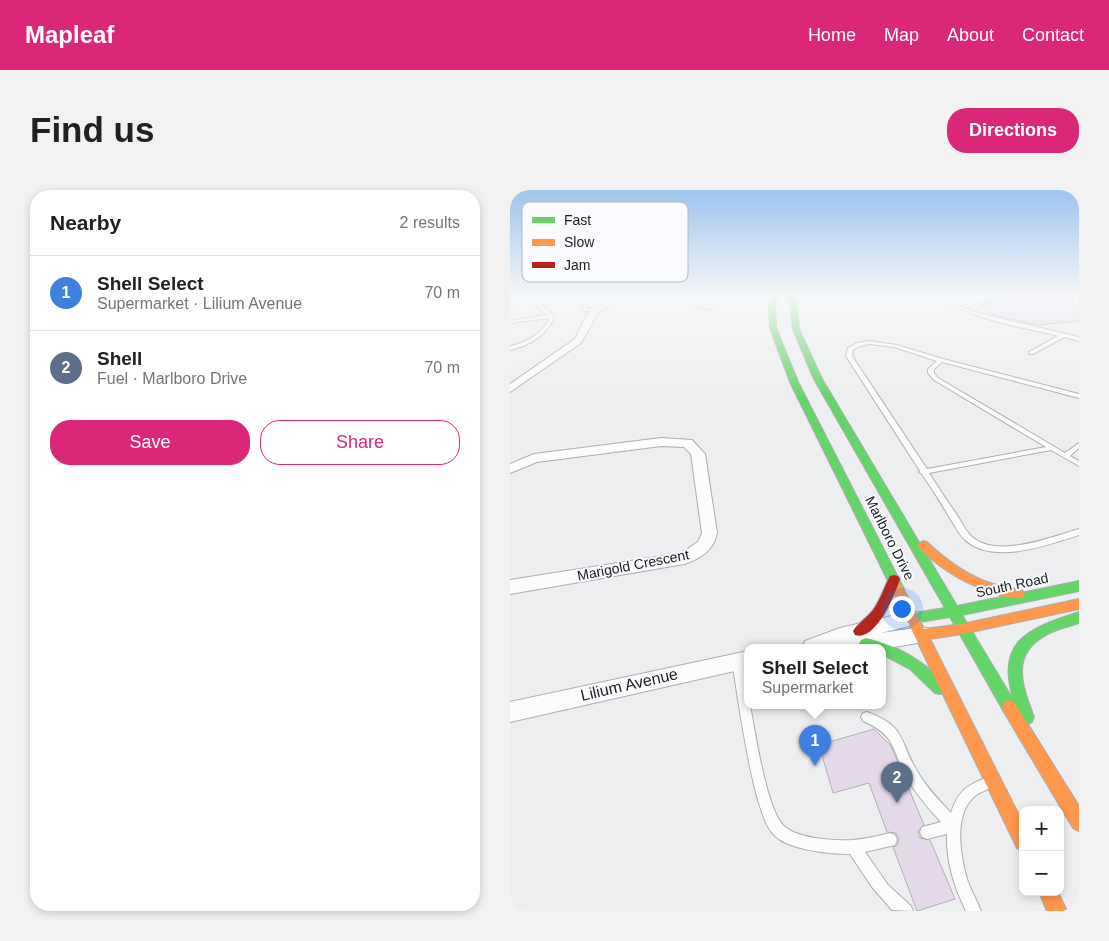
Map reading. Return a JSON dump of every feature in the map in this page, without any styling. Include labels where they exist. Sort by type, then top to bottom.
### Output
[{"type":"main road","name":"Marlboro Drive","points":[[775,331],[780,350],[794,382],[922,635],[1019,834]]},
{"type":"main road","name":"Marlboro Drive","points":[[796,331],[798,339],[818,380],[962,629],[1079,822]]},
{"type":"main road","points":[[900,521],[938,562],[958,576],[993,590],[1034,596]]},
{"type":"main road","points":[[880,644],[863,638],[889,596],[894,579]]},
{"type":"main road","name":"South Road","points":[[913,618],[1079,586]]},
{"type":"main road","points":[[922,635],[962,629],[1079,604]]},
{"type":"main road","points":[[1051,775],[1020,700],[1013,676],[1013,664],[1020,648],[1029,638],[1079,617]]},
{"type":"main road","points":[[886,646],[919,666],[955,703]]},
{"type":"main road","points":[[1050,896],[1057,911]]},
{"type":"street","points":[[510,389],[578,341],[585,331]]},
{"type":"street","name":"Marigold Crescent","points":[[510,468],[523,461],[546,456],[661,442],[687,444],[694,448],[698,454],[710,531],[704,545],[693,555],[684,558],[510,587]]},
{"type":"street","points":[[851,644],[913,618]]},
{"type":"street","points":[[820,644],[840,636],[863,638],[922,635]]},
{"type":"street","name":"Lilium Avenue","points":[[510,712],[742,660]]},
{"type":"lane","points":[[510,352],[543,331]]},
{"type":"lane","points":[[1045,331],[1078,339]]},
{"type":"lane","points":[[1032,353],[1063,335]]},
{"type":"lane","points":[[1079,396],[876,343],[857,345],[848,352],[923,472],[967,537],[976,544],[995,550],[1008,550],[1079,532]]},
{"type":"lane","points":[[510,348],[517,347]]},
{"type":"lane","points":[[941,360],[931,369],[931,373],[936,379],[1079,464]]},
{"type":"lane","points":[[1065,456],[1079,445]]},
{"type":"lane","points":[[923,472],[1052,448]]},
{"type":"lane","points":[[742,660],[744,673]]},
{"type":"lane","points":[[750,709],[763,795],[772,823],[779,831],[806,842],[836,848],[854,847],[890,840]]},
{"type":"lane","points":[[867,717],[882,722],[890,729],[911,774],[923,792],[954,826]]},
{"type":"lane","points":[[974,911],[958,872],[954,856],[954,826],[960,806],[970,793],[992,781]]},
{"type":"lane","points":[[927,832],[954,826]]},
{"type":"lane","points":[[854,847],[878,885],[894,903],[906,911]]},
{"type":"building","points":[[874,729],[891,746],[924,825],[918,831],[920,838],[930,840],[955,899],[917,911],[893,847],[897,846],[899,839],[896,833],[887,832],[869,783],[833,793],[819,745]]},
{"type":"traffic: fast","points":[[774,331],[794,382],[898,589]]},
{"type":"traffic: fast","points":[[797,331],[818,379],[1009,707]]},
{"type":"traffic: fast","points":[[913,618],[971,609],[1079,586]]},
{"type":"traffic: fast","points":[[1027,717],[1018,694],[1016,682],[1016,659],[1020,649],[1039,632],[1079,617]]},
{"type":"traffic: fast","points":[[886,649],[907,659],[940,688]]},
{"type":"traffic: slow","points":[[923,545],[955,572],[979,584],[1019,594]]},
{"type":"traffic: slow","points":[[898,589],[1019,834]]},
{"type":"traffic: slow","points":[[922,635],[962,629],[1079,604]]},
{"type":"traffic: slow","points":[[1009,707],[1079,822]]},
{"type":"traffic: slow","points":[[1050,896],[1057,911]]},
{"type":"traffic: jam","points":[[860,631],[867,626],[882,608],[894,579]]},
{"type":"place","name":"Shell Select","points":[[815,766]]},
{"type":"place","name":"Shell","points":[[897,803]]}]
